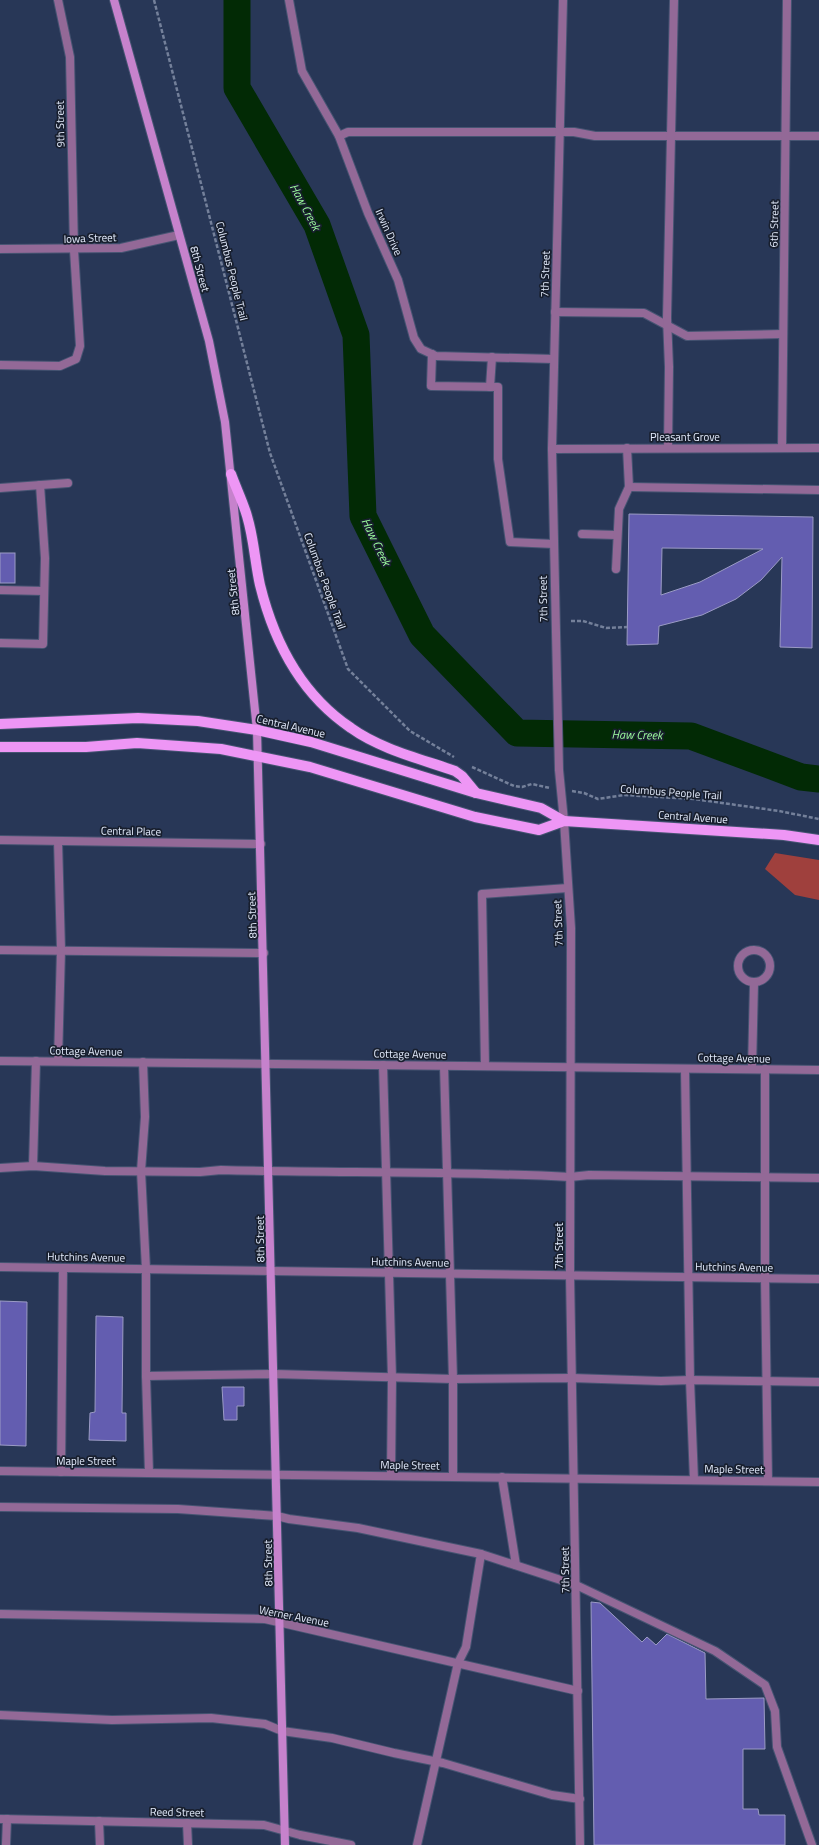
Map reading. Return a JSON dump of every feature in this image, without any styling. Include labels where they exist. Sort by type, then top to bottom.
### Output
[{"type":"main road","points":[[230,474],[248,517],[261,586],[273,626],[294,670],[321,703],[351,729],[388,747],[455,771],[462,776],[476,793]]},
{"type":"main road","name":"Central Avenue","points":[[0,724],[160,719],[198,721],[257,730],[349,752],[476,793],[541,808],[564,821]]},
{"type":"main road","name":"Central Avenue","points":[[0,747],[86,747],[137,743],[221,749],[318,769],[475,817],[539,830],[564,821],[784,835],[819,840]]},
{"type":"street","name":"9th Street","points":[[0,365],[60,366],[76,359],[80,346],[74,250],[70,57],[58,0]]},
{"type":"street","name":"8th Street","points":[[114,0],[209,341],[224,422],[257,730],[270,1171],[285,1845]]},
{"type":"street","name":"Irwin Drive","points":[[289,0],[302,71],[339,136],[368,213],[398,280],[414,338],[422,349],[432,354]]},
{"type":"street","name":"7th Street","points":[[563,0],[561,132],[552,449],[559,770],[564,821],[570,928],[570,1275],[580,1845]]},
{"type":"street","points":[[668,448],[669,367],[667,325],[674,0]]},
{"type":"street","name":"6th Street","points":[[782,447],[787,0]]},
{"type":"street","points":[[339,136],[348,132],[574,132],[596,136],[819,136]]},
{"type":"street","name":"Iowa Street","points":[[0,249],[74,250],[121,248],[179,234]]},
{"type":"street","points":[[555,312],[644,313],[687,336],[783,334]]},
{"type":"street","points":[[554,359],[436,356],[432,354],[431,386],[498,387],[498,459],[510,542],[554,544]]},
{"type":"street","points":[[490,387],[492,357]]},
{"type":"street","points":[[616,569],[616,535],[619,508],[629,487],[627,448]]},
{"type":"street","name":"Pleasant Grove","points":[[552,449],[819,448]]},
{"type":"street","points":[[0,488],[68,483]]},
{"type":"street","points":[[0,643],[44,644],[45,558],[40,485]]},
{"type":"street","points":[[629,487],[819,490]]},
{"type":"street","points":[[582,534],[616,535]]},
{"type":"street","points":[[0,590],[44,591]]},
{"type":"street","name":"Central Place","points":[[0,840],[261,844]]},
{"type":"street","points":[[58,841],[61,950],[58,1061]]},
{"type":"street","points":[[485,1066],[482,894],[568,888]]},
{"type":"street","points":[[0,950],[264,953]]},
{"type":"street","points":[[753,950],[767,956],[770,966],[767,976],[759,982],[754,983],[743,979],[738,969],[738,964],[743,954],[753,950]]},
{"type":"street","points":[[752,1069],[754,983]]},
{"type":"street","name":"Cottage Avenue","points":[[0,1061],[819,1070]]},
{"type":"street","points":[[33,1166],[36,1061]]},
{"type":"street","points":[[143,1062],[145,1117],[141,1171],[146,1269],[146,1376],[149,1473]]},
{"type":"street","points":[[383,1065],[392,1378],[391,1475]]},
{"type":"street","points":[[444,1066],[448,1273],[453,1379],[453,1476]]},
{"type":"street","points":[[685,1068],[690,1380],[694,1480]]},
{"type":"street","points":[[765,1069],[765,1278],[768,1481]]},
{"type":"street","points":[[0,1168],[33,1166],[65,1169],[141,1171],[270,1171],[385,1174],[447,1172],[570,1177],[589,1175],[819,1178]]},
{"type":"street","name":"Hutchins Avenue","points":[[0,1267],[819,1279]]},
{"type":"street","points":[[61,1472],[63,1268]]},
{"type":"street","points":[[146,1376],[274,1374],[453,1379],[572,1378],[661,1381],[819,1382]]},
{"type":"street","name":"Maple Street","points":[[0,1472],[391,1475],[819,1482]]},
{"type":"street","points":[[502,1477],[516,1565]]},
{"type":"street","points":[[0,1507],[178,1509],[278,1516],[289,1519],[358,1528],[481,1554],[576,1585],[715,1651],[765,1686],[775,1711],[777,1747],[812,1845]]},
{"type":"street","points":[[417,1845],[458,1663],[466,1647],[481,1554]]},
{"type":"street","name":"Werner Avenue","points":[[0,1614],[265,1619],[578,1691]]},
{"type":"street","points":[[0,1715],[112,1720],[211,1718],[265,1724],[282,1731],[332,1738],[435,1763],[443,1763],[552,1795],[580,1799]]},
{"type":"street","points":[[4,1819],[6,1845]]},
{"type":"street","name":"Reed Street","points":[[4,1819],[264,1825],[350,1845]]},
{"type":"street","points":[[99,1821],[100,1845]]},
{"type":"street","points":[[187,1823],[188,1845]]},
{"type":"path","name":"Columbus People Trail","points":[[154,0],[270,453],[348,669],[410,731],[461,761]]},
{"type":"path","points":[[571,621],[583,621],[606,628],[627,627]]},
{"type":"path","name":"Columbus People Trail","points":[[467,764],[480,772],[514,786],[522,787],[532,784],[584,793],[598,799],[624,795],[694,799],[779,811],[819,819]]},
{"type":"shaded area","points":[[775,853],[819,860],[819,900],[795,895],[765,869]]},
{"type":"building","points":[[629,514],[813,517],[812,648],[780,647],[782,557],[761,580],[736,599],[702,615],[659,626],[658,644],[627,645]],"holes":[[[662,548],[763,549],[700,582],[661,595]]]},
{"type":"building","points":[[0,553],[15,553],[15,583],[0,583]]},
{"type":"building","points":[[0,1301],[27,1302],[26,1446],[0,1445]]},
{"type":"building","points":[[96,1316],[123,1317],[122,1413],[126,1413],[126,1441],[89,1440],[90,1413],[95,1412]]},
{"type":"building","points":[[222,1387],[244,1387],[244,1406],[237,1406],[237,1420],[224,1420]]},
{"type":"building","points":[[591,1602],[600,1603],[642,1642],[647,1637],[656,1645],[667,1634],[705,1653],[706,1699],[764,1698],[765,1749],[743,1749],[743,1809],[758,1809],[759,1815],[785,1815],[785,1845],[594,1845]]},
{"type":"waterway","name":"Haw Creek","points":[[237,0],[237,88],[317,225],[356,335],[363,516],[422,635],[517,733],[691,736],[801,777],[819,779]]}]
